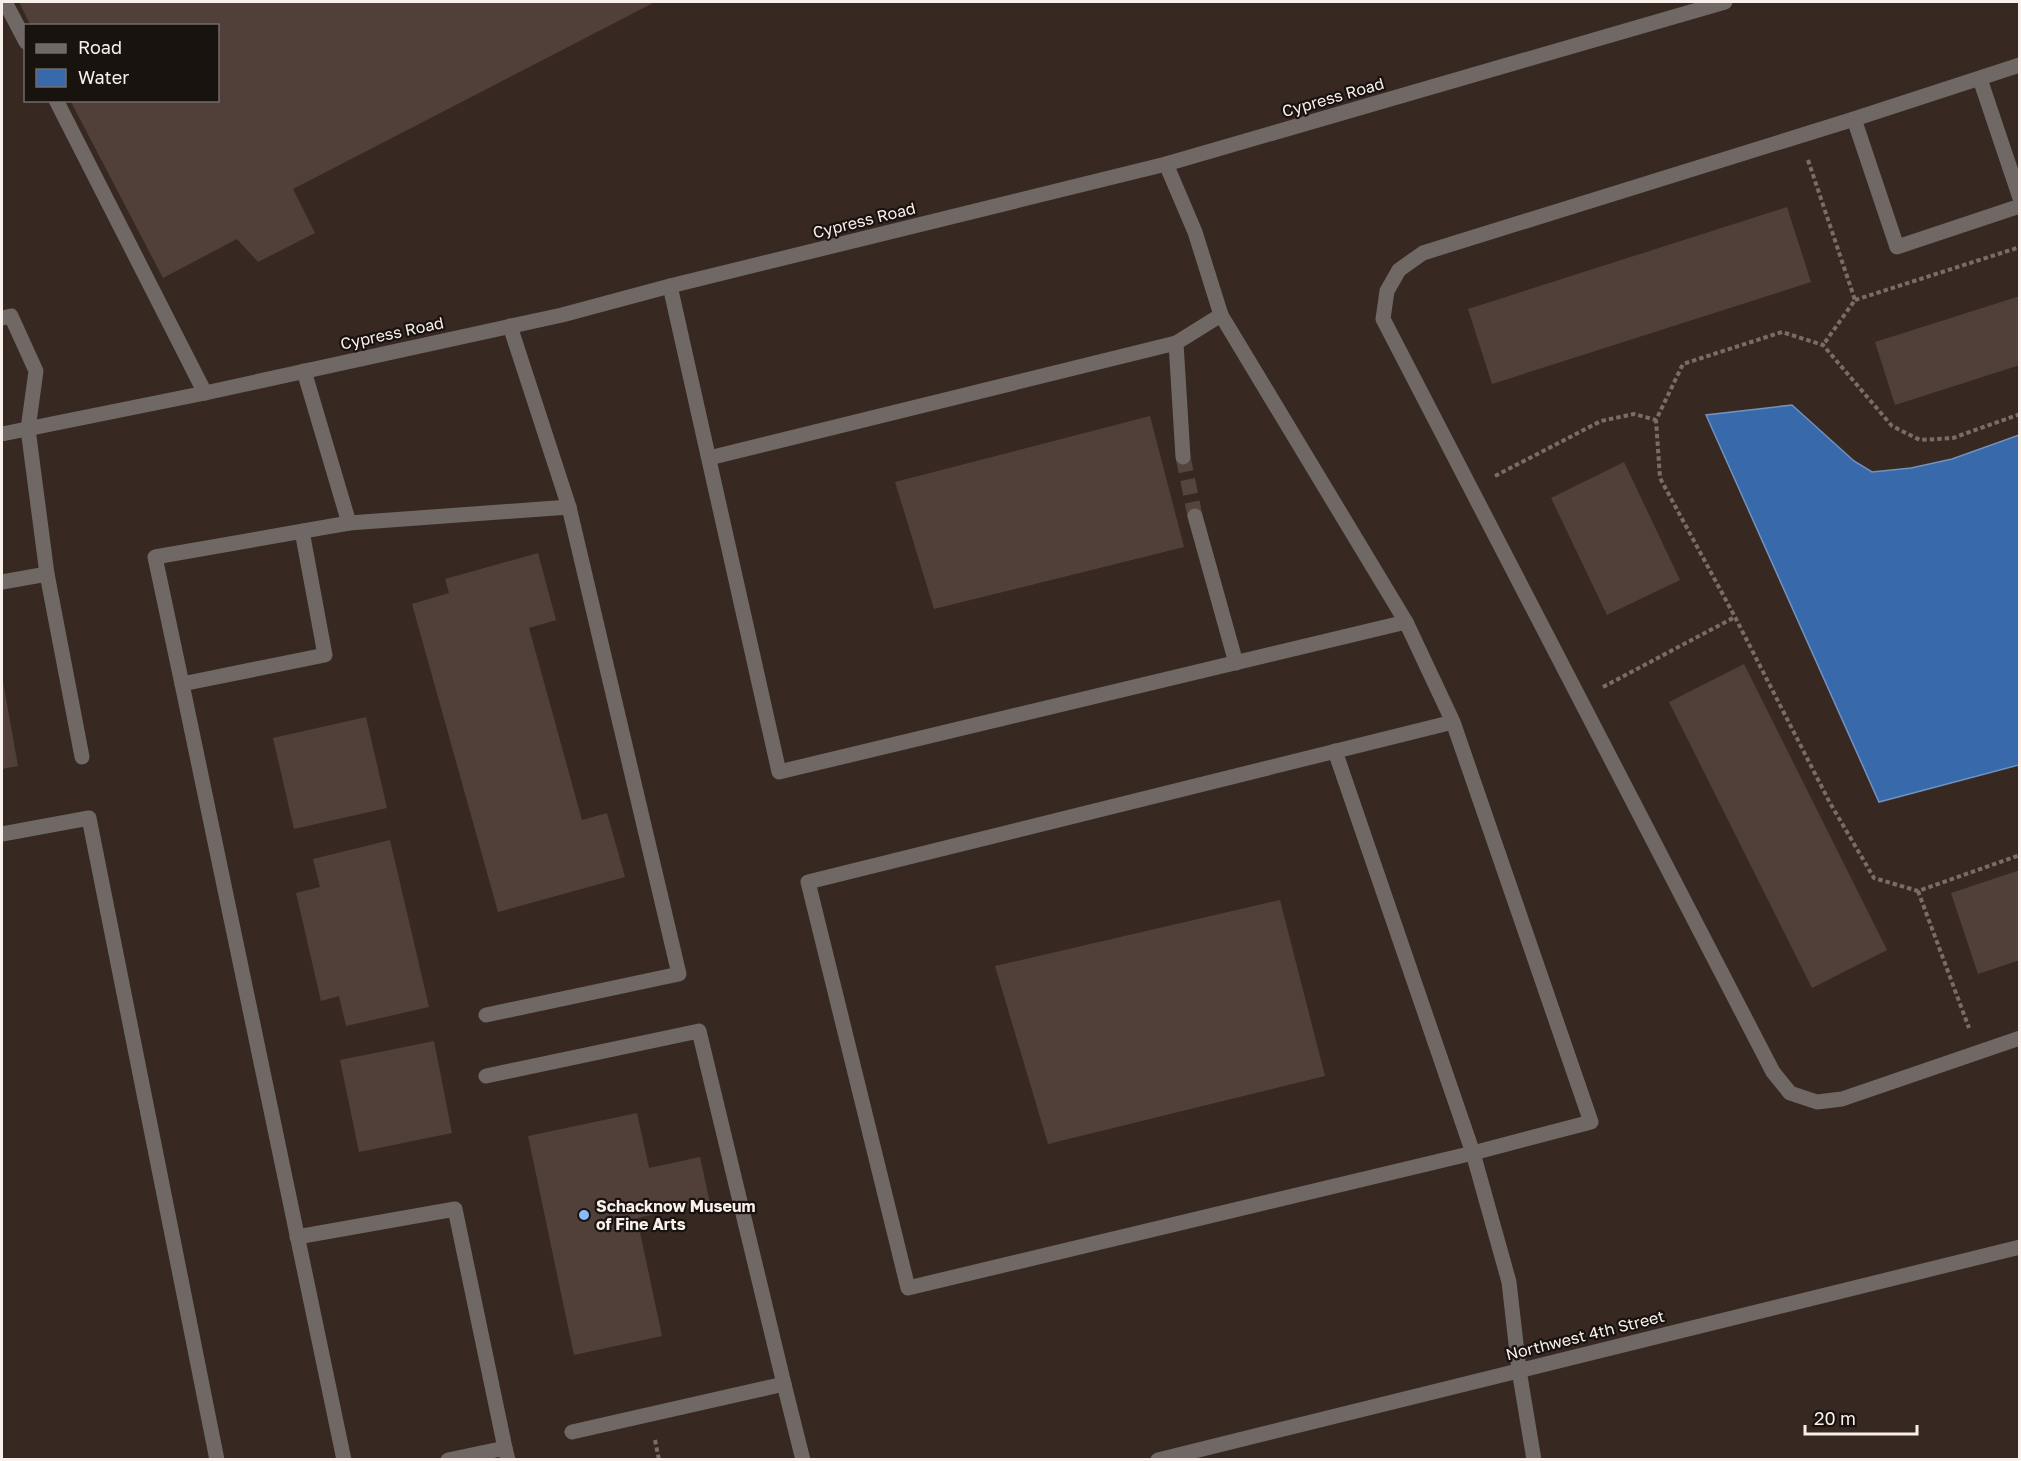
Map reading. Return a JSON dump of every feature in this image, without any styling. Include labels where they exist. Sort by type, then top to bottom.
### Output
[{"type":"street","points":[[5,2],[24,38]]},
{"type":"street","name":"Cypress Road","points":[[2,434],[205,393],[562,315],[670,286],[1166,164],[1725,2]]},
{"type":"street","points":[[2019,65],[1854,119],[1423,253],[1399,270],[1387,291],[1383,319],[1773,1072],[1790,1093],[1817,1102],[1842,1099],[2019,1038]]},
{"type":"street","points":[[1980,79],[2019,198]]},
{"type":"street","points":[[57,102],[205,393]]},
{"type":"street","points":[[1854,119],[1897,247],[2019,206]]},
{"type":"street","points":[[1166,164],[1195,232],[1221,315],[1406,622],[1453,722],[1592,1122],[1473,1153],[908,1287],[808,882],[1453,722]]},
{"type":"street","points":[[670,286],[779,772],[1406,622]]},
{"type":"street","points":[[5,314],[36,371],[28,429],[47,574],[82,757]]},
{"type":"street","points":[[709,458],[1176,343],[1221,315]]},
{"type":"street","points":[[486,1015],[679,974],[569,507],[510,326]]},
{"type":"street","points":[[1176,343],[1183,457]]},
{"type":"street","points":[[304,371],[349,523]]},
{"type":"street","points":[[344,1460],[155,557],[349,523],[569,507]]},
{"type":"street","points":[[1196,516],[1236,663]]},
{"type":"street","points":[[182,684],[325,655],[302,531]]},
{"type":"street","points":[[2,582],[47,574]]},
{"type":"street","points":[[1335,751],[1473,1153],[1509,1282],[1519,1370],[1534,1460]]},
{"type":"street","points":[[2,834],[89,818],[217,1460]]},
{"type":"street","points":[[486,1076],[699,1031],[803,1460]]},
{"type":"street","points":[[297,1237],[455,1209],[506,1454],[448,1460]]},
{"type":"street","name":"Northwest 4th Street","points":[[1158,1460],[2019,1247]]},
{"type":"street","points":[[572,1432],[784,1384]]},
{"type":"path","points":[[1800,136],[1855,300]]},
{"type":"path","points":[[1823,345],[1855,300],[2019,247]]},
{"type":"path","points":[[2019,414],[1953,438],[1920,440],[1892,426],[1823,345],[1782,332],[1683,364],[1656,420],[1660,478],[1735,617],[1830,803],[1874,878],[1918,891],[2019,855]]},
{"type":"path","points":[[1471,489],[1601,421],[1634,414],[1656,420]]},
{"type":"path","points":[[1580,700],[1735,617]]},
{"type":"path","points":[[1918,891],[1978,1053]]},
{"type":"path","points":[[654,1434],[659,1460]]},
{"type":"water","points":[[1792,405],[1854,461],[1872,472],[1911,468],[1952,459],[2019,435],[2019,765],[1879,802],[1706,415]]},
{"type":"building","points":[[19,2],[655,2],[293,189],[315,233],[258,262],[237,239],[163,278],[71,102],[219,102],[219,24],[30,24]]},
{"type":"building","points":[[1787,207],[1811,282],[1492,384],[1468,309]]},
{"type":"building","points":[[2020,296],[2020,365],[1895,405],[1875,342]]},
{"type":"building","points":[[1150,416],[1184,547],[934,609],[895,482]]},
{"type":"building","points":[[1624,462],[1680,580],[1607,615],[1551,498]]},
{"type":"building","points":[[538,553],[556,620],[529,628],[582,820],[607,813],[625,877],[498,912],[412,604],[449,593],[445,579]]},
{"type":"building","points":[[1744,664],[1887,950],[1812,988],[1669,702]]},
{"type":"building","points":[[2,676],[18,766],[2,769]]},
{"type":"building","points":[[366,717],[387,808],[294,829],[273,738]]},
{"type":"building","points":[[390,840],[429,1007],[346,1026],[339,996],[321,1001],[296,893],[320,887],[313,859]]},
{"type":"building","points":[[2020,870],[2020,960],[1978,974],[1951,893]]},
{"type":"building","points":[[1280,900],[1325,1076],[1048,1144],[995,966]]},
{"type":"building","points":[[434,1041],[452,1133],[359,1152],[340,1060]]},
{"type":"building","points":[[637,1113],[649,1168],[700,1157],[710,1203],[637,1218],[662,1336],[574,1355],[528,1136]]},
{"type":"tunnel","points":[[1183,457],[1195,516]]},
{"type":"place","name":"Schacknow Museum of Fine Arts","points":[[584,1215]]}]
